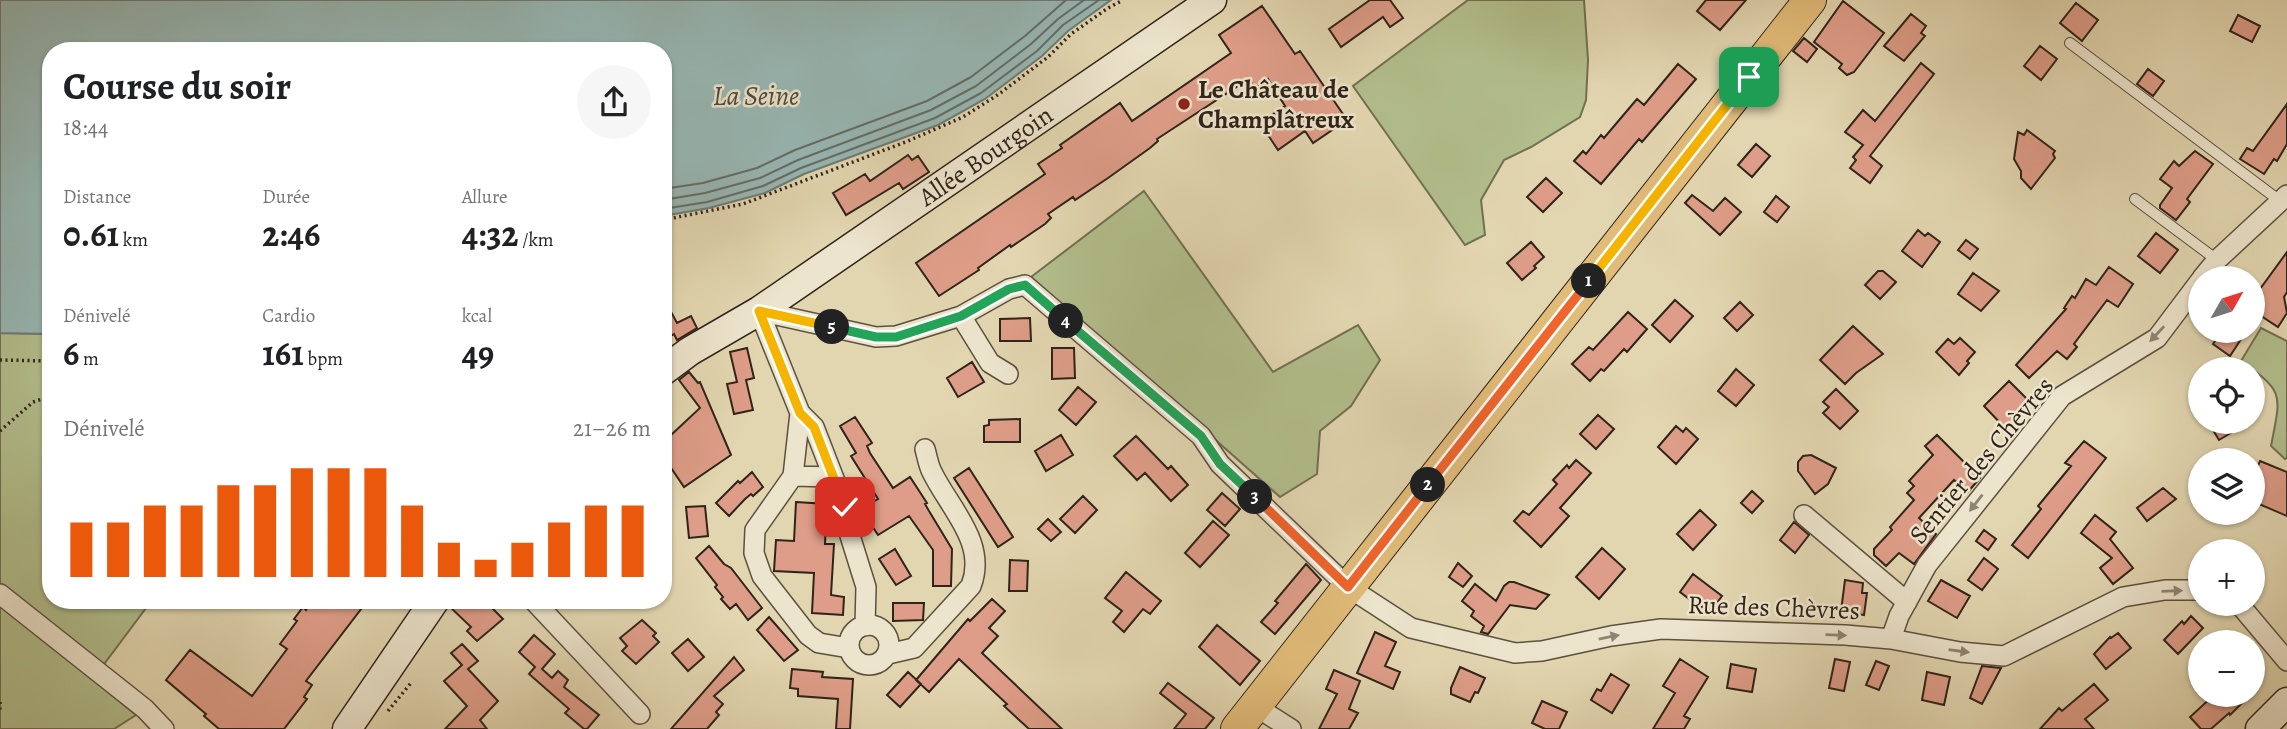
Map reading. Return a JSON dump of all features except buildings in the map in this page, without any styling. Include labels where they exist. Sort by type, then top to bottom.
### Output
[{"type":"main road","points":[[1246,718],[1810,0]]},
{"type":"street","name":"Allée Bourgoin","points":[[672,364],[759,311],[1212,0]]},
{"type":"street","name":"Sentier des Chèvres","points":[[2212,266],[2279,202]]},
{"type":"street","name":"Rue des Chèvres","points":[[961,316],[1009,289],[1025,285],[1201,436],[1220,464],[1348,587],[1411,628],[1516,653],[1542,651],[1611,636],[1661,629],[1845,635],[2004,656],[2123,597],[2165,590],[2188,590]]},
{"type":"street","name":"Sentier des Chèvres","points":[[1891,639],[1899,616],[1927,565],[2062,396],[2157,338],[2188,297]]},
{"type":"street","points":[[759,311],[876,337],[896,337],[961,316],[990,363],[1008,374]]},
{"type":"street","points":[[759,311],[800,413],[814,427],[845,507],[846,526],[866,587],[865,625]]},
{"type":"street","points":[[800,413],[793,476],[755,530],[753,541],[757,566],[808,635],[820,643],[849,648]]},
{"type":"street","points":[[888,654],[887,635],[878,627],[865,625],[851,636],[849,648],[855,660],[866,666],[879,663],[888,654],[914,648],[971,586],[976,573],[970,536],[931,469],[925,449]]},
{"type":"street","points":[[793,476],[833,477]]},
{"type":"street","points":[[1804,515],[1907,602]]},
{"type":"street","points":[[0,594],[145,709],[164,729]]},
{"type":"street","points":[[347,729],[429,609]]},
{"type":"street","points":[[541,609],[640,714]]},
{"type":"street","points":[[2249,616],[2287,660]]},
{"type":"street","points":[[2260,729],[2287,702]]},
{"type":"street","points":[[1246,718],[1290,729]]},
{"type":"lane","points":[[2070,43],[2279,202]]},
{"type":"lane","points":[[2135,199],[2217,260]]},
{"type":"path","points":[[672,218],[743,204],[963,117],[1028,72],[1071,34],[1123,0]]},
{"type":"path","points":[[0,360],[42,361]]},
{"type":"path","points":[[0,431],[33,402],[42,399]]},
{"type":"path","points":[[382,718],[411,683]]},
{"type":"path","points":[[0,702],[0,711]]},
{"type":"green space","points":[[1468,0],[1584,0],[1588,60],[1586,100],[1580,117],[1504,160],[1481,200],[1485,235],[1465,245],[1353,86]]},
{"type":"green space","points":[[1144,191],[1273,372],[1358,325],[1380,360],[1351,406],[1320,431],[1317,474],[1280,497],[1031,277]]},
{"type":"green space","points":[[2265,330],[2287,341],[2285,459],[2271,446],[2278,404],[2272,388],[2265,379],[2265,357],[2243,357],[2252,343],[2265,343]]},
{"type":"green space","points":[[0,333],[42,334],[42,609],[145,609],[93,679],[136,715],[114,729],[0,729]]},
{"type":"water","name":"La Seine","points":[[0,0],[1111,0],[1068,31],[1042,56],[985,99],[938,125],[804,174],[765,193],[672,214],[672,42],[42,42],[42,334],[0,333]]},
{"type":"place","name":"Le Château de Champlâtreux","points":[[1184,104]]},
{"type":"route","points":[[845,507],[814,427],[800,413],[759,311],[876,337],[896,337],[961,316],[1009,289],[1025,285],[1201,436],[1220,464],[1348,587],[1749,77]]}]
